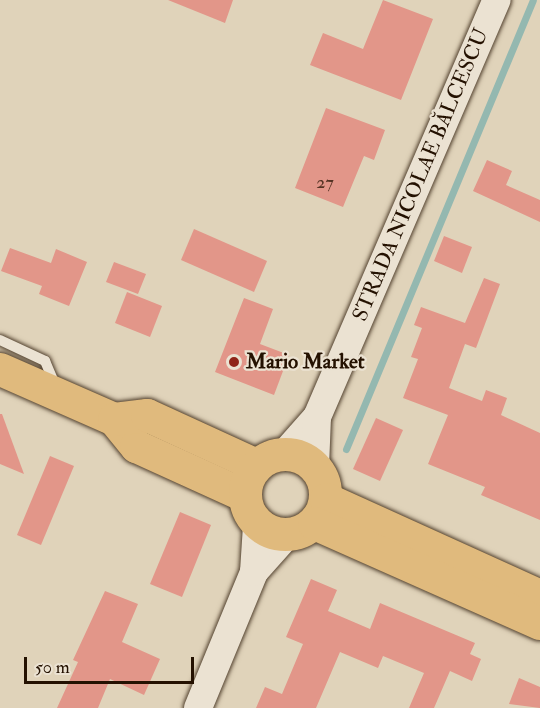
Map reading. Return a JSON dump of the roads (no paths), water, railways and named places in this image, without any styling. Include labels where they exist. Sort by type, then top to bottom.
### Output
[{"type":"main road","points":[[0,369],[114,419],[147,415],[262,471],[301,457],[315,467],[324,482],[296,520]]},
{"type":"main road","points":[[262,471],[248,511],[296,520],[540,596]]},
{"type":"main road","points":[[296,520],[540,623]]},
{"type":"street","name":"STRADA NICOLAE BĂLCESCU","points":[[315,467],[317,417],[498,0]]},
{"type":"street","name":"STRADA NICOLAE BĂLCESCU","points":[[262,471],[317,417]]},
{"type":"street","points":[[198,708],[254,572],[296,520]]},
{"type":"lane","points":[[0,340],[45,362],[59,395]]},
{"type":"waterway","points":[[346,449],[533,0]]},
{"type":"place","name":"Mario Market","points":[[234,362]]}]
